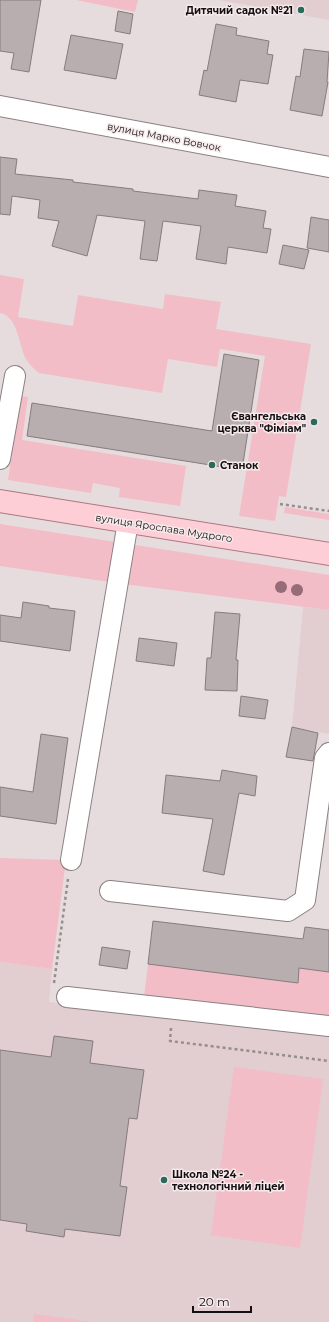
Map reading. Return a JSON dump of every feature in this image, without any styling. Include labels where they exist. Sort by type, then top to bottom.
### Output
[{"type":"main road","name":"вулиця Ярослава Мудрого","points":[[0,502],[329,554]]},
{"type":"street","name":"вулиця Марко Вовчок","points":[[0,106],[329,167]]},
{"type":"street","points":[[0,459],[15,376]]},
{"type":"street","points":[[71,860],[128,522]]},
{"type":"street","points":[[110,891],[288,911],[305,900],[325,758],[329,753]]},
{"type":"street","points":[[67,997],[329,1026]]},
{"type":"path","points":[[280,504],[329,511]]},
{"type":"path","points":[[67,997],[52,997],[71,860]]},
{"type":"path","points":[[173,1009],[170,1041],[329,1060]]},
{"type":"shaded area","points":[[76,0],[138,0],[135,12]]},
{"type":"shaded area","name":"Дитячий садок №21","points":[[219,0],[329,0],[329,20]]},
{"type":"shaded area","points":[[0,275],[24,279],[18,317],[73,326],[78,295],[163,309],[165,294],[221,302],[216,329],[311,344],[286,497],[279,496],[275,521],[239,516],[265,356],[220,349],[217,367],[168,359],[162,393],[39,373],[28,362],[15,327],[7,316],[0,313]]},
{"type":"shaded area","points":[[21,396],[28,397],[22,440],[186,466],[180,506],[119,497],[120,488],[93,483],[91,493],[8,480]]},
{"type":"shaded area","points":[[285,507],[329,514],[329,520],[284,513]]},
{"type":"shaded area","points":[[0,524],[329,575],[329,610],[123,584],[0,566]]},
{"type":"shaded area","points":[[303,607],[329,610],[329,734],[292,727]]},
{"type":"shaded area","points":[[0,858],[66,860],[52,969],[0,962]]},
{"type":"shaded area","name":"Школа №24 - технологічний ліцей","points":[[0,962],[52,969],[49,1002],[329,1037],[329,1322],[0,1322]]},
{"type":"shaded area","points":[[148,964],[297,983],[299,968],[329,972],[329,1019],[144,997]]},
{"type":"shaded area","points":[[234,1067],[323,1079],[300,1248],[211,1235]]},
{"type":"shaded area","points":[[34,1314],[93,1322],[33,1322]]},
{"type":"building","points":[[0,0],[41,0],[29,72],[11,69],[14,53],[0,51]]},
{"type":"building","points":[[118,11],[133,14],[130,34],[115,31]]},
{"type":"building","points":[[216,24],[237,28],[236,35],[269,41],[267,54],[273,55],[268,84],[240,80],[236,102],[199,95],[204,70],[207,71]]},
{"type":"building","points":[[71,35],[123,44],[116,79],[64,70]]},
{"type":"building","points":[[304,49],[329,52],[328,82],[322,116],[290,110],[296,76],[300,77]]},
{"type":"building","points":[[0,157],[17,159],[15,174],[73,180],[73,182],[198,199],[199,190],[237,195],[235,206],[266,211],[263,228],[271,229],[267,253],[228,247],[226,264],[196,259],[201,226],[163,221],[157,261],[140,259],[145,221],[97,215],[87,256],[52,246],[59,221],[38,218],[40,200],[12,196],[10,215],[0,214]]},
{"type":"building","points":[[311,217],[329,220],[329,252],[307,248]]},
{"type":"building","points":[[283,245],[309,250],[304,269],[279,264]]},
{"type":"building","points":[[224,354],[259,360],[242,470],[27,436],[32,403],[212,431]]},
{"type":"building","points":[[23,602],[49,606],[49,608],[75,611],[70,651],[0,641],[0,615],[21,618]]},
{"type":"building","points":[[215,612],[240,614],[236,660],[238,660],[237,691],[205,690],[207,658],[211,658]]},
{"type":"building","points":[[139,638],[177,643],[174,666],[136,661]]},
{"type":"building","points":[[241,696],[268,700],[265,719],[239,716]]},
{"type":"building","points":[[292,727],[318,733],[313,761],[286,757]]},
{"type":"building","points":[[41,734],[68,738],[56,824],[0,816],[0,787],[33,792]]},
{"type":"building","points":[[222,770],[257,776],[255,796],[239,793],[224,875],[203,871],[213,819],[162,813],[166,775],[220,781]]},
{"type":"building","points":[[153,921],[303,939],[305,927],[329,930],[329,972],[299,968],[298,983],[148,964]]},
{"type":"building","points":[[102,947],[130,951],[127,969],[99,965]]},
{"type":"building","points":[[54,1036],[93,1041],[90,1063],[144,1070],[137,1119],[129,1118],[120,1186],[127,1187],[120,1236],[65,1229],[64,1237],[26,1231],[27,1224],[0,1220],[0,1050],[51,1057]]},
{"type":"place","name":"Дитячий садок №21","points":[[301,10]]},
{"type":"place","name":"Євангельська церква \"Фіміам\"","points":[[314,422]]},
{"type":"place","name":"Станок","points":[[212,465]]},
{"type":"place","name":"Школа №24 - технологічний ліцей","points":[[164,1180]]}]
